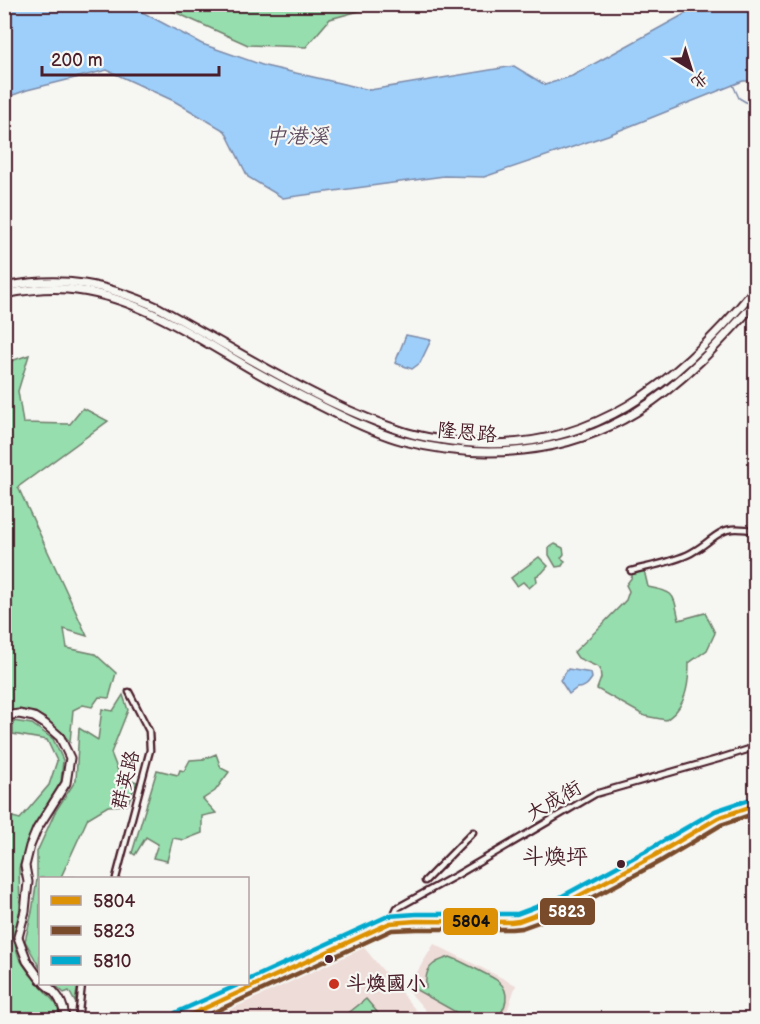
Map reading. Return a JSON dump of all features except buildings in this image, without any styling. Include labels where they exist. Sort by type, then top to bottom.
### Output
[{"type":"main road","points":[[4,287],[24,283],[65,281],[101,287],[138,298],[158,312]]},
{"type":"main road","name":"隆恩路","points":[[158,312],[362,417],[404,432],[447,441],[504,444],[540,441],[571,432],[631,405],[687,362],[717,333],[756,288]]},
{"type":"main road","points":[[4,294],[26,290],[67,289],[100,294],[158,312]]},
{"type":"main road","name":"隆恩路","points":[[158,312],[257,373],[358,424],[402,441],[446,450],[505,452],[542,448],[574,440],[605,428],[635,412],[693,369],[756,302]]},
{"type":"main road","points":[[6,715],[19,714],[34,717],[45,724],[60,737],[70,758],[66,783],[37,829],[25,866],[28,882],[25,911],[18,938],[27,961],[39,978]]},
{"type":"main road","points":[[178,1020],[390,923],[511,922],[560,906],[657,855],[718,818],[756,805]]},
{"type":"main road","points":[[46,985],[56,992],[63,1003],[65,1020]]},
{"type":"street","points":[[631,571],[690,553],[725,530],[741,528],[756,531]]},
{"type":"street","name":"群英路","points":[[117,877],[150,750],[148,731],[129,692]]},
{"type":"street","name":"大成街","points":[[390,923],[397,908],[595,794],[756,747]]},
{"type":"street","points":[[425,881],[473,832]]},
{"type":"street","points":[[78,1020],[82,985]]},
{"type":"shaded area","name":"斗煥國小","points":[[361,944],[423,1019],[206,1020],[206,1015]]},
{"type":"shaded area","name":"斗煥國小","points":[[434,944],[516,985],[504,1020],[446,1019],[436,1013],[432,1018],[407,989]]},
{"type":"green space","points":[[159,5],[381,5],[330,19],[306,47],[248,45]]},
{"type":"green space","points":[[29,355],[18,391],[23,423],[70,424],[83,408],[108,421],[18,487],[87,636],[64,629],[67,648],[95,654],[116,673],[109,698],[99,697],[92,707],[83,705],[73,710],[70,742],[49,721],[34,713],[5,711],[5,363]]},
{"type":"green space","points":[[555,544],[563,548],[564,554],[561,558],[565,561],[562,566],[556,567],[549,555],[549,548]]},
{"type":"green space","points":[[539,557],[548,566],[536,576],[537,581],[529,588],[523,582],[517,586],[511,578]]},
{"type":"green space","points":[[644,570],[648,587],[664,591],[672,596],[679,620],[705,613],[715,633],[707,650],[689,663],[688,681],[683,700],[666,720],[645,716],[597,689],[601,678],[600,668],[578,658],[574,652],[626,600],[629,591],[626,585],[632,573]]},
{"type":"green space","points":[[123,695],[128,710],[111,753],[120,776],[137,782],[127,805],[108,806],[88,818],[61,877],[39,877],[39,966],[25,941],[37,879],[37,852],[55,812],[76,780],[79,728],[98,740],[102,709],[113,711]]},
{"type":"green space","points":[[13,721],[32,724],[53,739],[63,760],[61,782],[33,827],[19,868],[20,909],[13,938],[19,958],[57,1005],[61,1019],[5,1020],[5,815],[20,819],[49,785],[57,761],[47,740],[13,734]]},
{"type":"green space","points":[[216,754],[221,768],[229,772],[215,791],[203,799],[216,813],[202,816],[202,833],[184,840],[173,838],[167,861],[153,858],[158,844],[146,837],[135,855],[132,853],[157,770],[178,775],[180,770],[184,771],[190,760],[204,759]]},
{"type":"green space","name":"斗煥國小","points":[[450,957],[490,976],[502,985],[506,995],[505,1005],[495,1019],[468,1019],[411,987],[414,981],[426,988],[426,975],[430,967]]},
{"type":"green space","points":[[55,985],[78,985],[75,1002],[69,991],[64,993]]},
{"type":"green space","points":[[366,999],[383,1019],[341,1019]]},
{"type":"water","name":"中港溪","points":[[5,4],[129,5],[202,44],[265,66],[370,90],[514,66],[545,85],[572,76],[701,5],[755,5],[755,81],[743,81],[608,135],[484,177],[444,176],[283,198],[248,177],[225,131],[174,101],[107,70],[27,90],[5,98]]},
{"type":"water","points":[[406,335],[431,340],[420,363],[412,369],[395,363]]},
{"type":"water","points":[[568,669],[591,673],[592,678],[586,685],[569,694],[560,680]]},
{"type":"waterway","points":[[733,85],[739,98],[756,108]]},
{"type":"waterway","points":[[690,1020],[696,1015],[704,1020]]},
{"type":"transit line","name":"5810","points":[[249,980],[388,916],[517,914],[557,899],[715,811],[754,798]]},
{"type":"transit line","name":"5804","points":[[179,1020],[390,923],[511,922],[560,906],[718,818],[756,805]]},
{"type":"transit line","name":"5823","points":[[197,1020],[392,930],[512,929],[522,928],[564,913],[661,861],[721,825],[756,813]]},
{"type":"transit line","name":"5810","points":[[175,1013],[238,985]]},
{"type":"place","name":"斗煥國小","points":[[334,984]]},
{"type":"district","name":"斗煥坪","points":[[555,857]]}]
